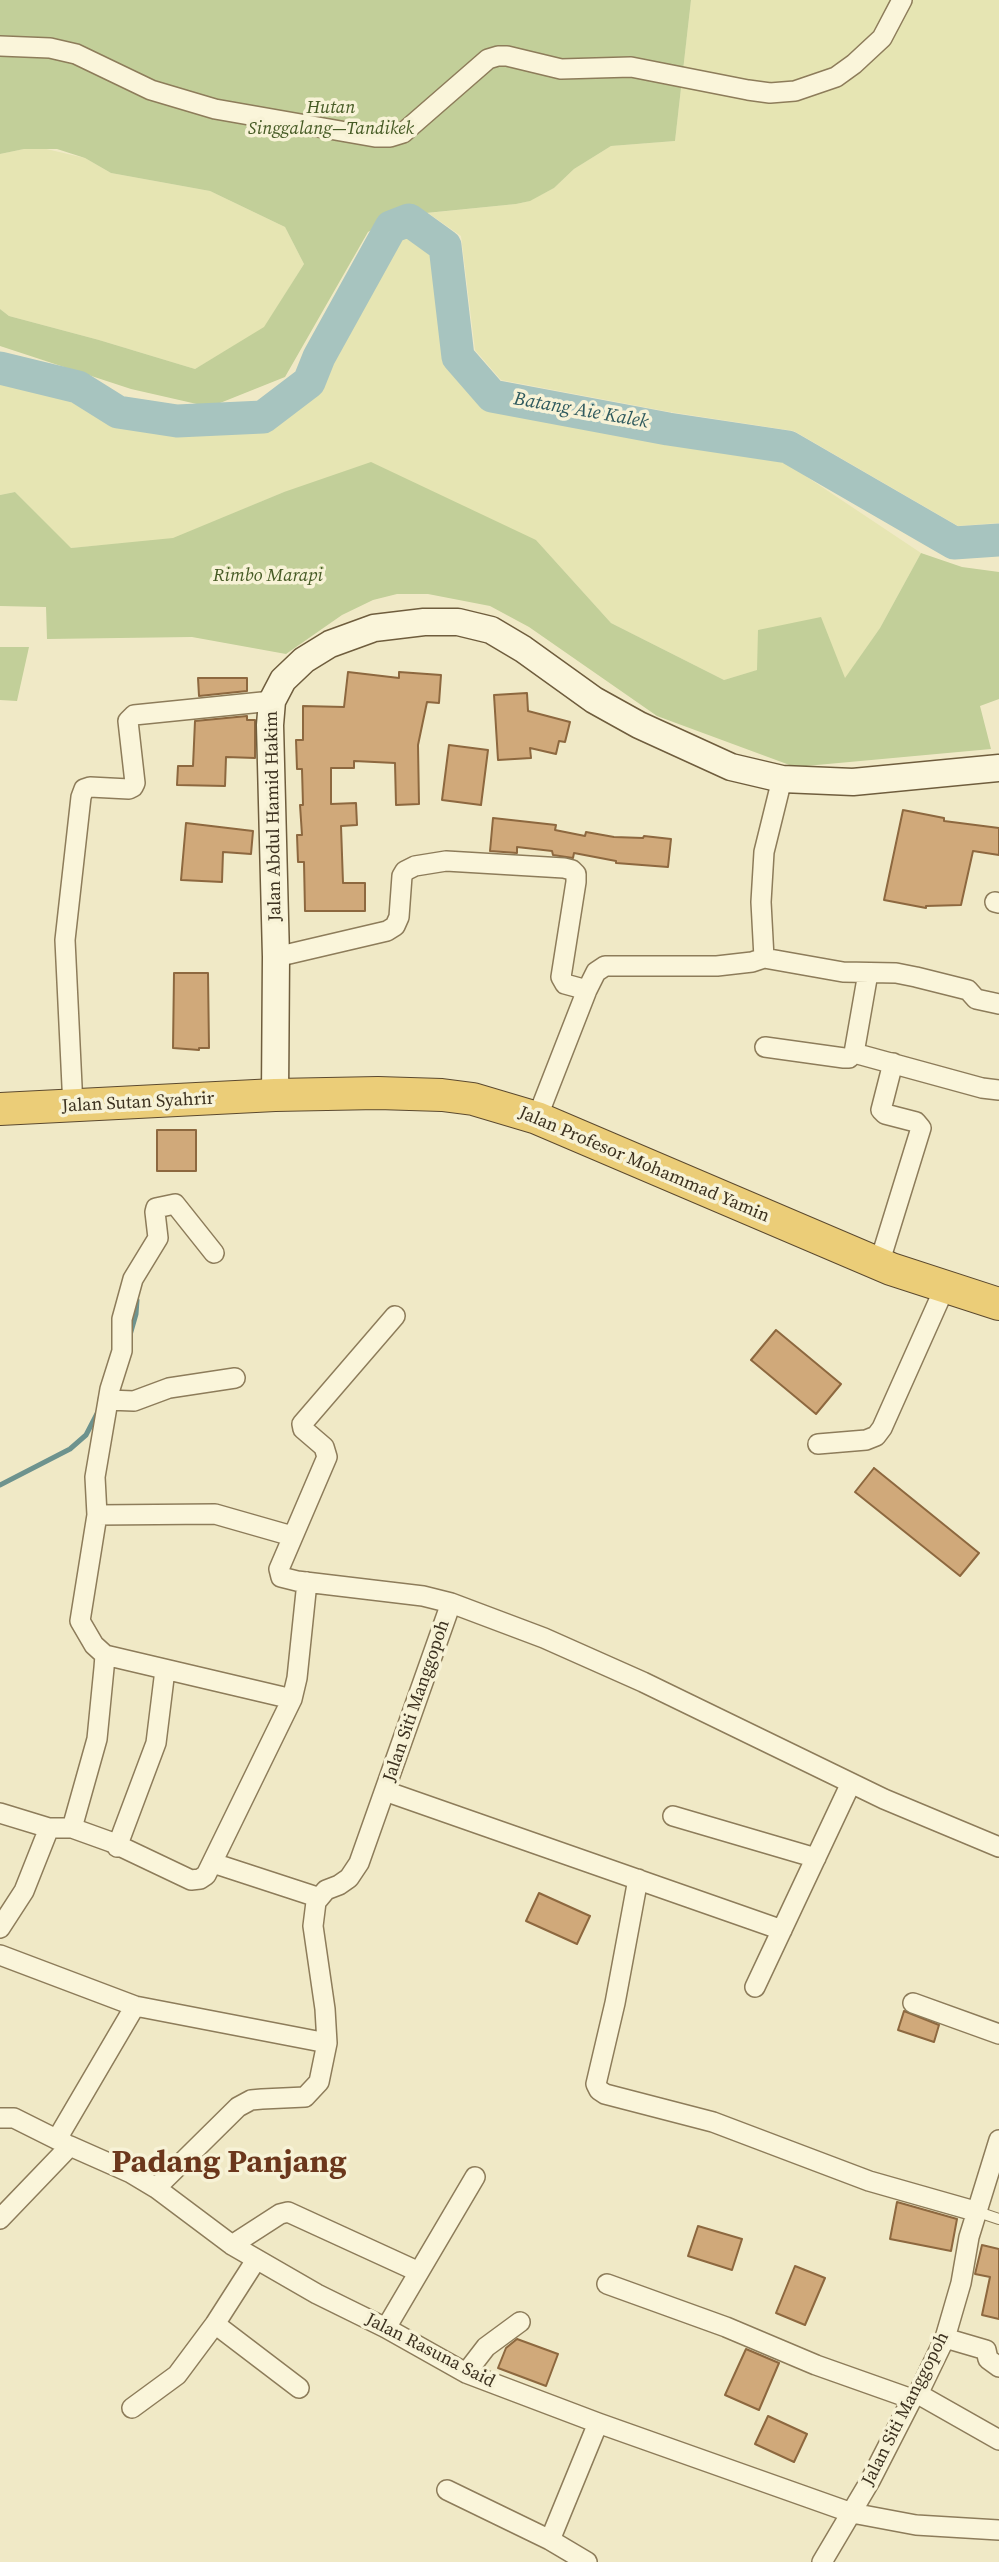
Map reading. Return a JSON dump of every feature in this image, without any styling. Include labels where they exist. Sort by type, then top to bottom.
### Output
[{"type":"highway","name":"Jalan Profesor Mohammad Yamin","points":[[275,1096],[378,1093],[442,1096],[506,1107],[879,1264],[999,1304]]},
{"type":"highway","name":"Jalan Sutan Syahrir","points":[[0,1109],[275,1096]]},
{"type":"main road","name":"Jalan Abdul Hamid Hakim","points":[[275,1096],[272,701],[283,680],[304,660],[330,644],[374,628],[424,622],[458,622],[491,630],[523,649],[594,700],[639,726],[704,756],[782,779],[853,782],[999,768]]},
{"type":"street","points":[[0,46],[50,48],[76,54],[150,90],[215,108],[375,136],[390,136],[403,133],[488,59],[498,56],[561,69],[631,67],[748,90],[770,93],[795,91],[836,77],[854,64],[882,38],[902,0]]},
{"type":"street","points":[[72,1107],[65,940],[84,789],[133,787],[135,783],[128,722],[134,715],[272,701]]},
{"type":"street","points":[[764,958],[761,902],[764,852],[782,779]]},
{"type":"street","points":[[276,957],[387,932],[399,917],[402,876],[405,871],[415,866],[446,860],[564,868],[576,874],[576,882],[561,977],[565,984],[587,990]]},
{"type":"street","points":[[537,1118],[587,990],[596,972],[605,966],[718,966],[764,958],[843,972],[916,977],[968,990],[976,999],[999,1004]]},
{"type":"street","points":[[765,1047],[849,1058],[854,1053],[868,974]]},
{"type":"street","points":[[854,1053],[982,1088],[999,1090]]},
{"type":"street","points":[[879,1264],[921,1128],[916,1122],[885,1114],[881,1110],[892,1063]]},
{"type":"street","points":[[214,1253],[175,1204],[156,1208],[158,1238],[133,1279],[121,1326],[122,1351],[108,1400],[95,1477],[97,1515],[80,1621],[93,1645],[105,1655],[292,1699]]},
{"type":"street","points":[[818,1444],[866,1440],[876,1436],[945,1287]]},
{"type":"street","points":[[396,1316],[304,1420],[303,1429],[324,1447],[327,1457],[292,1536],[279,1574],[281,1577],[307,1582],[370,1588],[451,1603]]},
{"type":"street","points":[[108,1400],[134,1401],[169,1388],[235,1378]]},
{"type":"street","points":[[97,1515],[215,1514],[292,1536]]},
{"type":"street","points":[[0,1813],[49,1828],[72,1828],[191,1880],[206,1875],[292,1699],[297,1678],[307,1582]]},
{"type":"street","name":"Jalan Siti Manggopoh","points":[[317,1897],[344,1883],[353,1873],[385,1791],[451,1603],[544,1638],[643,1682],[850,1783],[999,1847]]},
{"type":"street","points":[[72,1828],[97,1739],[105,1655]]},
{"type":"street","points":[[117,1847],[156,1743],[165,1670]]},
{"type":"street","points":[[755,1987],[850,1783]]},
{"type":"street","points":[[385,1791],[782,1930]]},
{"type":"street","points":[[673,1816],[816,1858]]},
{"type":"street","points":[[0,1928],[24,1891],[49,1828]]},
{"type":"street","points":[[156,2189],[244,2104],[262,2099],[305,2097],[319,2082],[327,2043],[313,1927],[317,1897],[213,1863]]},
{"type":"street","points":[[638,1879],[615,2003],[596,2084],[599,2090],[605,2094],[713,2122],[869,2181],[978,2212]]},
{"type":"street","points":[[0,1955],[135,2006],[327,2043]]},
{"type":"street","points":[[913,2003],[999,2034]]},
{"type":"street","points":[[0,2219],[63,2143],[135,2006]]},
{"type":"street","name":"Jalan Rasuna Said","points":[[0,2118],[14,2118],[131,2173],[256,2260],[466,2373],[852,2513],[916,2525],[999,2530]]},
{"type":"street","name":"Jalan Siti Manggopoh","points":[[822,2562],[852,2513],[944,2338],[961,2283],[969,2237],[999,2140]]},
{"type":"street","points":[[386,2328],[475,2177]]},
{"type":"street","points":[[232,2245],[280,2214],[288,2212],[419,2272]]},
{"type":"street","points":[[132,2407],[177,2375],[215,2324],[256,2260]]},
{"type":"street","points":[[607,2284],[714,2322],[816,2365],[915,2396],[999,2440]]},
{"type":"street","points":[[466,2373],[486,2347],[520,2322]]},
{"type":"street","points":[[215,2324],[299,2388]]},
{"type":"street","points":[[944,2338],[986,2350],[988,2359],[999,2367]]},
{"type":"street","points":[[550,2540],[598,2423]]},
{"type":"street","points":[[447,2490],[550,2540],[587,2562]]},
{"type":"lane","points":[[978,2212],[999,2219]]},
{"type":"green space","name":"Hutan Singgalang—Tandikek","points":[[0,0],[691,0],[675,141],[611,146],[574,169],[554,188],[530,201],[396,216],[368,232],[285,377],[210,407],[131,389],[0,346],[0,309],[9,316],[195,369],[264,327],[304,264],[285,227],[210,191],[111,173],[85,158],[57,149],[24,149],[0,154]]},
{"type":"green space","points":[[691,0],[999,0],[999,523],[958,526],[794,431],[670,412],[501,380],[475,350],[461,236],[428,213],[529,201],[554,188],[574,169],[611,146],[675,141]]},
{"type":"green space","points":[[42,148],[85,158],[111,173],[210,191],[285,227],[304,264],[264,328],[195,369],[9,316],[0,309],[0,154]]},
{"type":"green space","points":[[407,236],[431,254],[444,363],[484,409],[665,444],[783,461],[921,553],[880,628],[845,679],[758,670],[724,680],[611,623],[536,540],[284,492],[173,539],[70,548],[15,492],[0,495],[0,383],[73,400],[113,426],[176,436],[268,431],[321,391],[401,238]]},
{"type":"green space","name":"Rimbo Marapi","points":[[371,462],[536,540],[611,623],[724,680],[757,670],[758,630],[821,617],[845,678],[880,628],[921,553],[962,567],[999,572],[999,699],[980,706],[991,749],[795,767],[657,716],[529,627],[490,606],[428,594],[397,594],[373,600],[342,615],[286,654],[192,637],[47,639],[46,607],[0,606],[0,495],[15,492],[71,548],[173,538],[284,492]]},
{"type":"green space","points":[[0,647],[29,647],[17,701],[0,700]]},
{"type":"building","points":[[348,672],[399,678],[399,672],[441,675],[439,703],[427,702],[418,745],[419,804],[396,805],[395,763],[354,761],[354,768],[331,768],[331,804],[356,803],[357,825],[341,826],[343,883],[365,883],[365,911],[305,911],[304,862],[298,862],[297,835],[302,835],[302,769],[297,769],[296,740],[303,740],[303,706],[344,707]]},
{"type":"building","points":[[198,678],[247,678],[247,691],[199,696]]},
{"type":"building","points":[[527,693],[528,711],[570,722],[565,742],[559,741],[556,754],[530,748],[531,758],[498,760],[494,695]]},
{"type":"building","points":[[247,716],[247,720],[255,720],[255,758],[226,757],[225,786],[177,785],[178,766],[193,766],[195,721]]},
{"type":"building","points":[[449,745],[488,750],[481,805],[442,800]]},
{"type":"building","points":[[903,810],[944,818],[944,821],[999,828],[999,855],[973,851],[961,905],[926,908],[884,900]]},
{"type":"building","points":[[493,818],[556,825],[555,830],[585,836],[586,832],[614,837],[671,839],[668,867],[616,863],[574,853],[573,858],[553,855],[552,851],[517,847],[517,853],[490,851]]},
{"type":"building","points":[[186,823],[253,831],[251,854],[223,852],[222,882],[181,880]]},
{"type":"building","points":[[174,973],[208,973],[209,1048],[173,1048]]},
{"type":"building","points":[[157,1130],[196,1130],[196,1171],[157,1171]]},
{"type":"building","points":[[776,1330],[841,1384],[816,1414],[751,1360]]},
{"type":"building","points":[[874,1468],[979,1553],[960,1576],[855,1492]]},
{"type":"building","points":[[539,1893],[590,1916],[577,1944],[526,1921]]},
{"type":"building","points":[[904,2011],[939,2025],[934,2042],[898,2030]]},
{"type":"building","points":[[897,2202],[957,2219],[951,2251],[890,2239]]},
{"type":"building","points":[[698,2226],[742,2239],[732,2270],[688,2256]]},
{"type":"building","points":[[982,2245],[999,2249],[999,2319],[982,2315],[990,2277],[975,2274]]},
{"type":"building","points":[[795,2266],[825,2278],[805,2325],[776,2313]]},
{"type":"building","points":[[517,2339],[558,2354],[546,2386],[498,2368],[506,2348]]},
{"type":"building","points":[[746,2349],[779,2363],[759,2410],[725,2395]]},
{"type":"building","points":[[768,2416],[807,2434],[794,2462],[755,2444]]},
{"type":"waterway","name":"Batang Aie Kalek","points":[[0,368],[78,387],[118,412],[177,421],[263,417],[309,382],[319,357],[391,227],[409,220],[445,246],[458,357],[492,396],[668,429],[788,447],[954,543],[999,540]]},
{"type":"waterway","points":[[130,1335],[137,1300]]},
{"type":"waterway","points":[[0,1485],[70,1449],[86,1435],[101,1406]]},
{"type":"district","name":"Padang Panjang","points":[[229,2164]]}]
